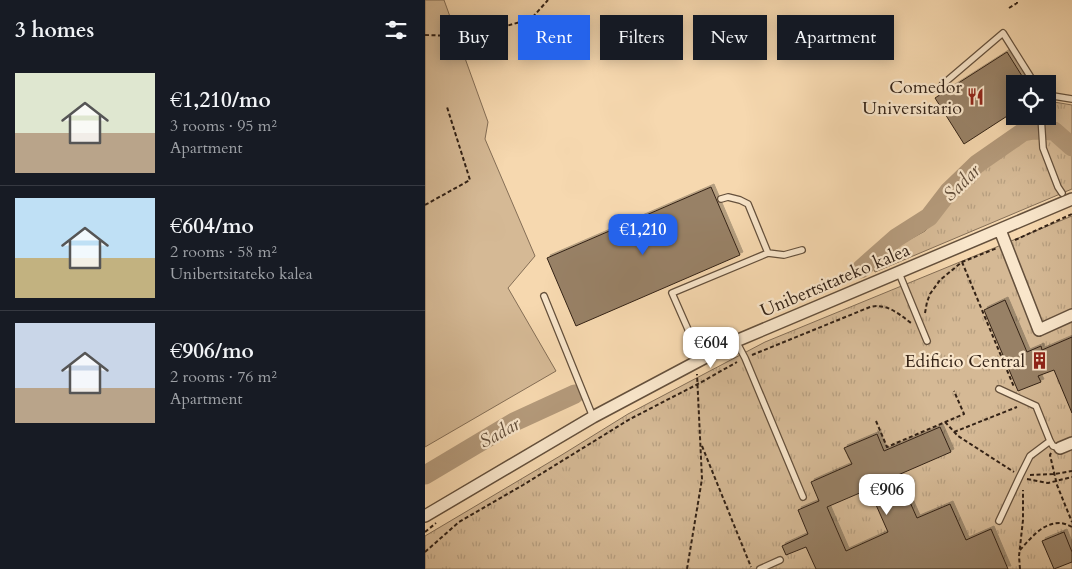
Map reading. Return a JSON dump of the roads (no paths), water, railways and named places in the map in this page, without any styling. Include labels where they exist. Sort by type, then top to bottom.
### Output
[{"type":"street","name":"Unibertsitateko kalea","points":[[425,516],[593,417],[699,364],[735,341],[1069,200]]},
{"type":"street","points":[[1000,230],[1039,330],[1072,315]]},
{"type":"street","points":[[1055,445],[1072,443]]},
{"type":"lane","points":[[942,85],[1003,33],[1029,75]]},
{"type":"lane","points":[[1056,96],[1072,99]]},
{"type":"lane","points":[[1042,125],[1043,148],[1058,188],[1069,200]]},
{"type":"lane","points":[[721,199],[728,197],[748,204],[767,253]]},
{"type":"lane","points":[[699,364],[672,293],[767,253],[784,255],[802,250]]},
{"type":"lane","points":[[899,273],[927,341]]},
{"type":"lane","points":[[544,296],[593,417]]},
{"type":"lane","points":[[735,341],[745,358],[803,497]]},
{"type":"lane","points":[[999,389],[1036,406],[1055,445],[1030,456],[999,521]]},
{"type":"lane","points":[[760,569],[780,560]]},
{"type":"waterway","name":"Sadar","points":[[861,269],[896,238],[929,217],[949,191],[977,164],[1023,132],[1034,130],[1054,131],[1072,147]]},
{"type":"waterway","name":"Sadar","points":[[425,475],[514,422],[575,394]]},
{"type":"place","name":"Comedor Universitario","points":[[976,97]]},
{"type":"place","name":"Edificio Central","points":[[1039,361]]}]
